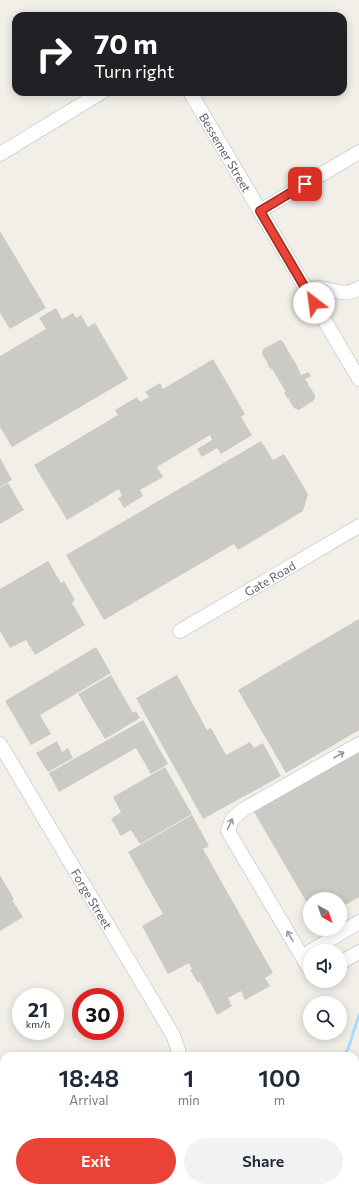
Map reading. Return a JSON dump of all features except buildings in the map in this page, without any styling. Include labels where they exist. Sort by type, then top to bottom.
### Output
[{"type":"street","points":[[0,154],[95,96]]},
{"type":"street","name":"Bessemer Street","points":[[192,96],[359,379]]},
{"type":"street","points":[[260,211],[359,152]]},
{"type":"street","points":[[307,291],[320,287],[335,292],[346,293],[359,288]]},
{"type":"street","name":"Gate Road","points":[[180,631],[359,526]]},
{"type":"street","name":"Forge Street","points":[[0,744],[172,1035],[178,1052]]},
{"type":"street","points":[[303,945],[228,831],[232,819],[244,809],[359,744]]},
{"type":"street","points":[[323,944],[359,922]]},
{"type":"street","points":[[347,959],[359,952]]},
{"type":"waterway","points":[[346,1052],[359,1015]]},
{"type":"route","points":[[305,184],[260,211],[314,303]]}]
